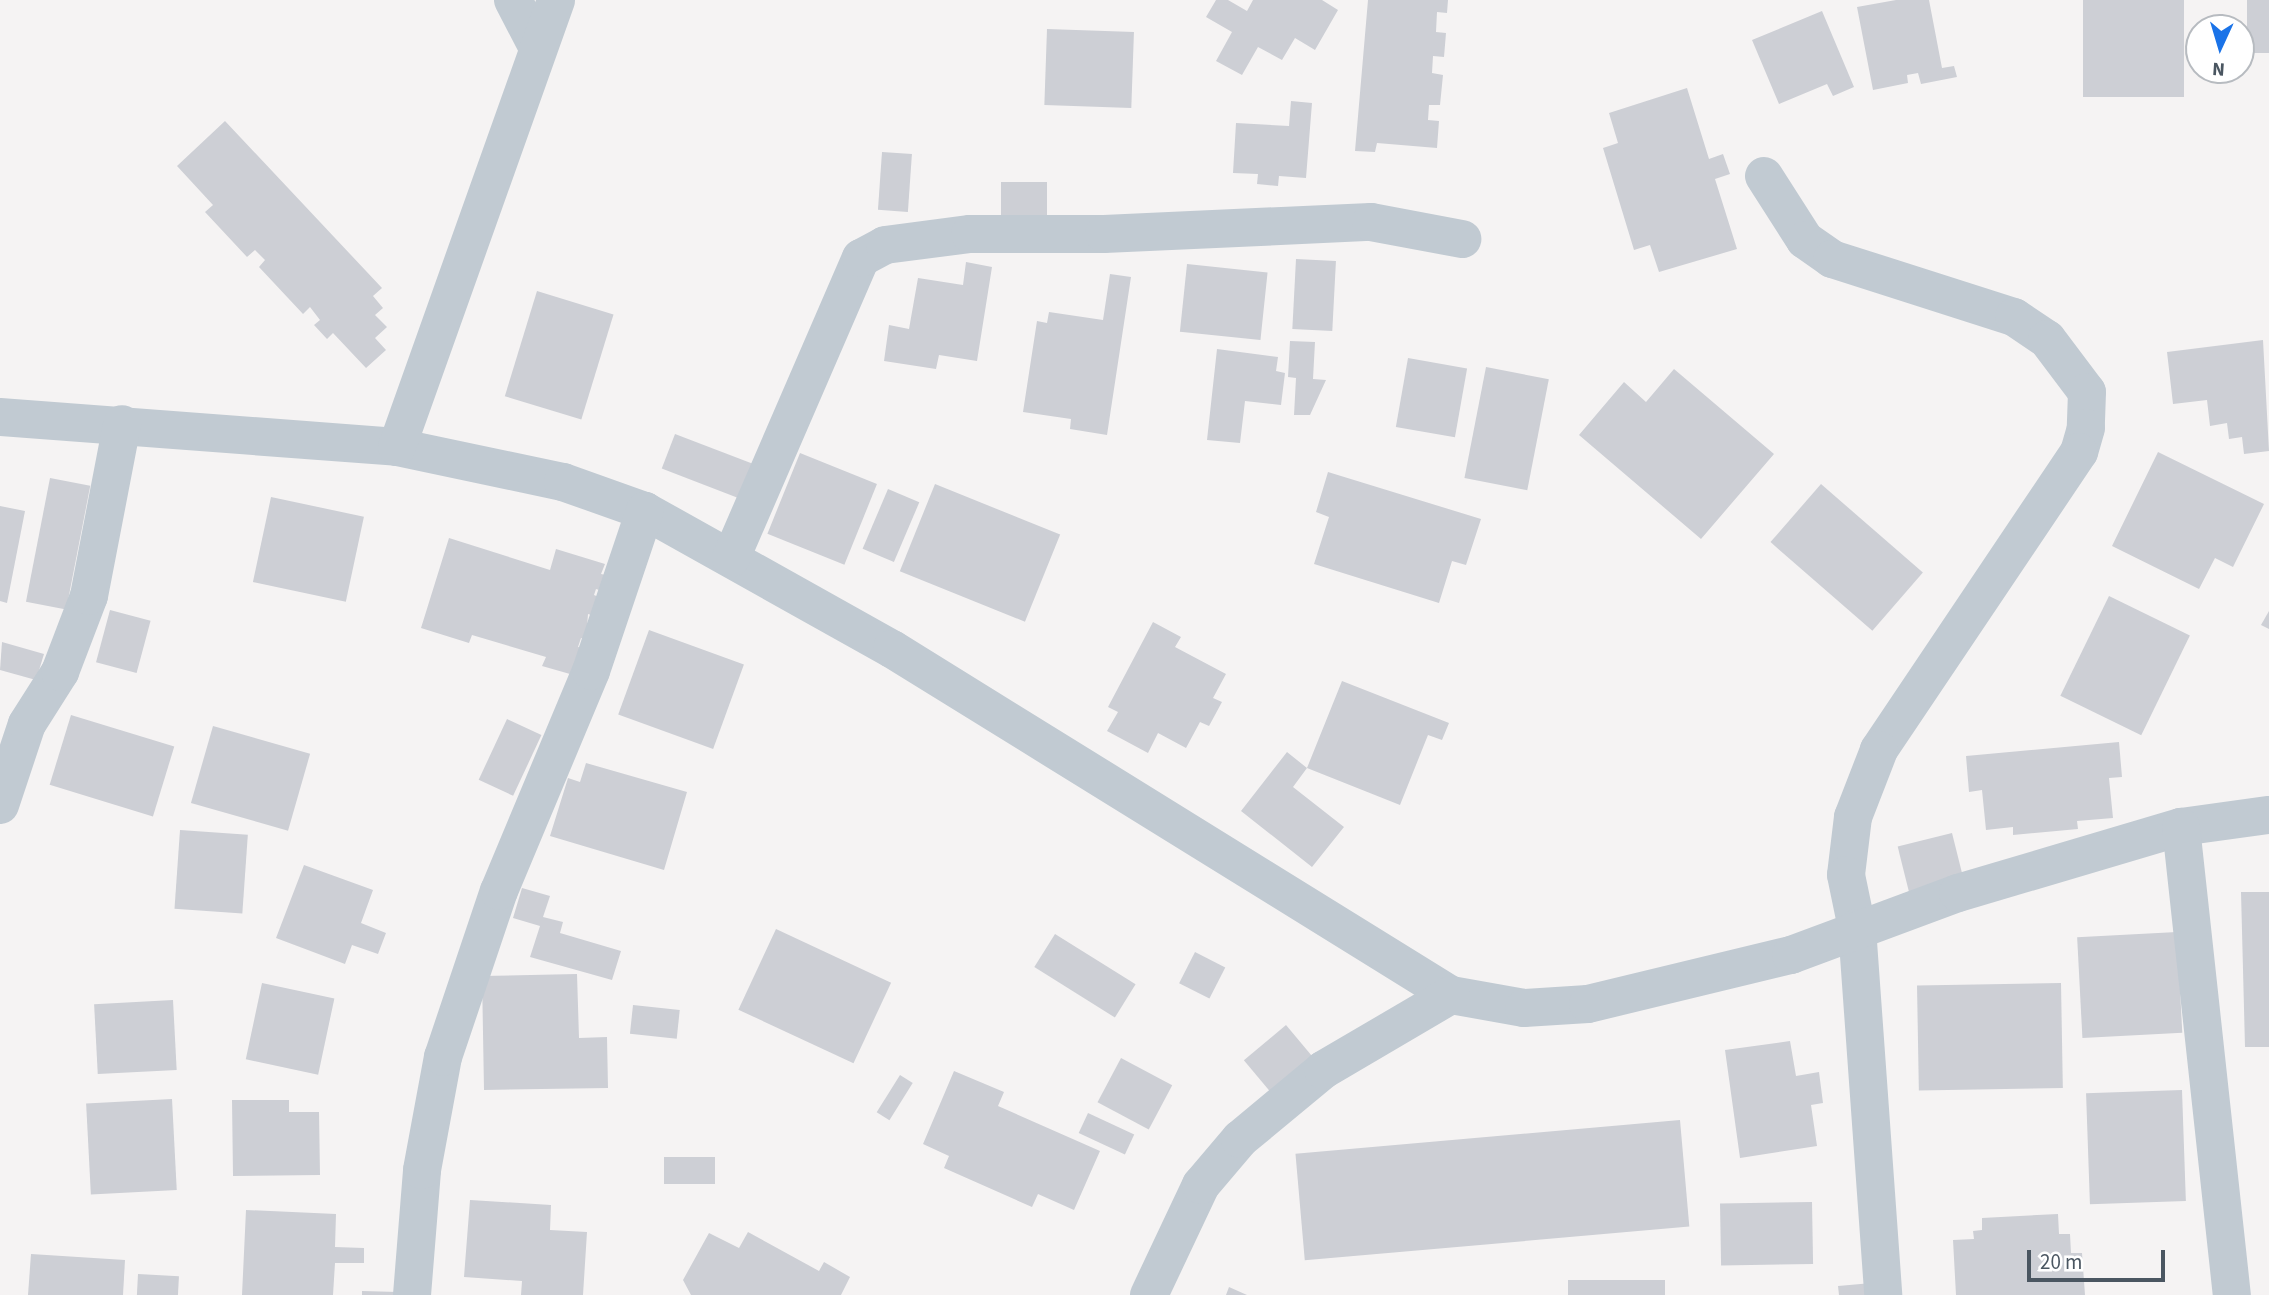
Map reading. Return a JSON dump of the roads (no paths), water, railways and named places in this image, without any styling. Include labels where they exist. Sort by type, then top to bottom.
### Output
[{"type":"street","points":[[513,0],[538,48]]},
{"type":"street","points":[[397,447],[476,237],[556,0]]},
{"type":"street","points":[[1764,176],[1805,240],[1832,259],[2014,317],[2047,339],[2087,392],[2086,428],[2079,452],[1879,750],[1853,817],[1846,875],[1857,928],[1883,1295]]},
{"type":"street","points":[[731,558],[861,258],[886,244],[970,233],[1104,234],[1371,222],[1462,239]]},
{"type":"street","points":[[0,417],[122,424],[397,447],[563,482],[645,511],[892,649],[1451,995],[1524,1008],[1588,1004],[1791,955],[1857,928],[2181,827],[2269,815]]},
{"type":"street","points":[[0,805],[27,724],[60,672],[89,596],[122,424]]},
{"type":"street","points":[[412,1295],[422,1170],[443,1057],[499,891],[560,737],[592,671],[645,511]]},
{"type":"street","points":[[2181,827],[2232,1295]]},
{"type":"street","points":[[1149,1295],[1201,1185],[1240,1139],[1324,1070],[1451,995]]}]
